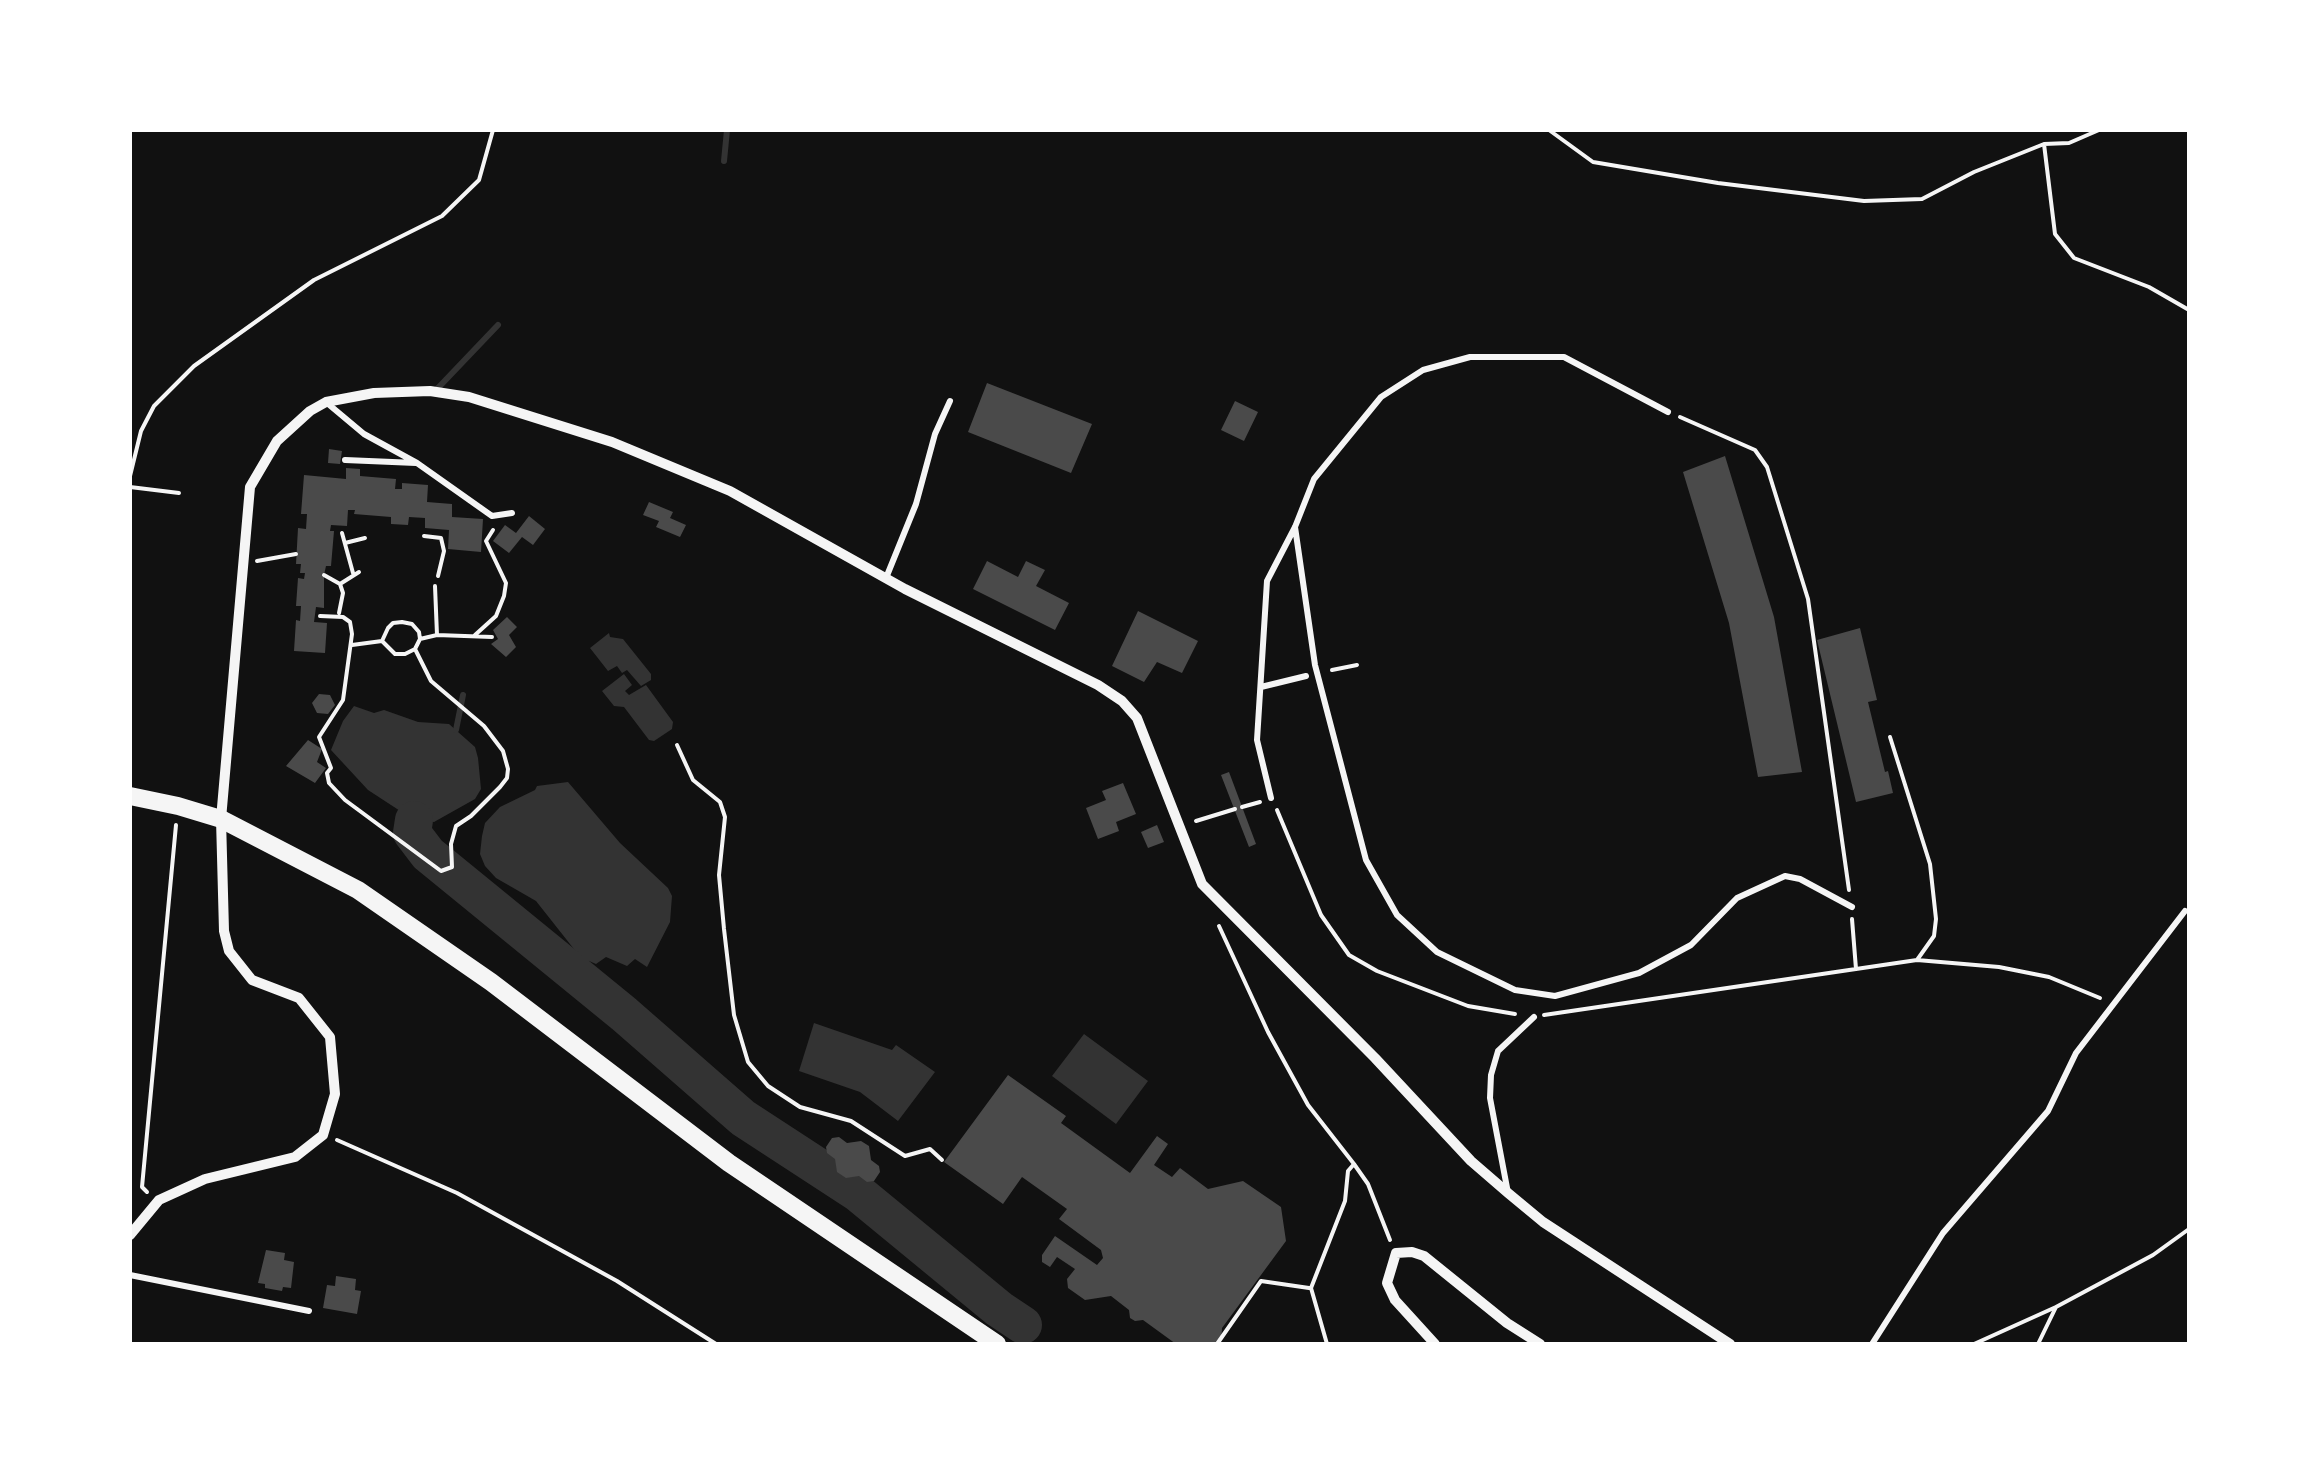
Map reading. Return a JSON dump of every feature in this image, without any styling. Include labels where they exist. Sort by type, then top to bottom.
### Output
[{"type":"main road","points":[[130,796],[221,819],[358,890],[491,982],[729,1163],[997,1344]]},
{"type":"street","points":[[130,1235],[156,1201],[205,1179],[295,1157],[324,1135],[335,1094],[330,1037],[299,998],[252,980],[229,951],[224,931],[221,819],[250,487],[276,442],[326,402],[374,393],[430,392],[469,398],[612,442],[730,491],[886,578],[1098,685],[1122,701],[1138,718],[1202,884],[1471,1160],[1508,1193],[1543,1222],[1730,1344]]},
{"type":"street","points":[[1435,1344],[1394,1300],[1387,1283],[1396,1253],[1424,1256],[1507,1323],[1540,1344]]},
{"type":"lane","points":[[1272,798],[1257,740],[1267,581],[1314,479],[1380,398],[1423,370],[1470,357],[1564,358],[1668,412]]},
{"type":"lane","points":[[886,578],[916,504],[935,434],[950,401]]},
{"type":"lane","points":[[326,402],[364,434],[417,463],[492,516],[512,513]]},
{"type":"lane","points":[[345,460],[417,463]]},
{"type":"lane","points":[[1295,527],[1314,665],[1366,860],[1396,915],[1437,952],[1514,990],[1554,996],[1639,974],[1691,945],[1737,898],[1785,876],[1800,879],[1852,908]]},
{"type":"lane","points":[[1261,687],[1306,676]]},
{"type":"lane","points":[[1872,1344],[1943,1233],[2048,1112],[2076,1053],[2185,911]]},
{"type":"lane","points":[[1508,1193],[1490,1098],[1492,1074],[1498,1051],[1534,1017]]},
{"type":"lane","points":[[130,1275],[310,1311]]},
{"type":"path","points":[[130,476],[141,431],[154,406],[194,366],[314,280],[442,216],[479,180],[493,130]]},
{"type":"path","points":[[1548,130],[1593,162],[1718,184],[1864,200],[1922,199],[1974,172],[2044,144],[2069,142],[2099,130]]},
{"type":"path","points":[[2044,144],[2055,234],[2074,258],[2148,287],[2189,310]]},
{"type":"path","points":[[1668,412],[1755,450],[1767,467],[1808,599],[1852,908],[1856,969]]},
{"type":"path","points":[[130,487],[179,492]]},
{"type":"path","points":[[475,635],[496,616],[506,583],[486,540],[500,523],[492,516]]},
{"type":"path","points":[[340,584],[356,573],[342,533]]},
{"type":"path","points":[[424,536],[441,538],[444,551],[438,576]]},
{"type":"path","points":[[345,543],[365,538]]},
{"type":"path","points":[[244,564],[296,554]]},
{"type":"path","points":[[324,575],[340,584],[338,615]]},
{"type":"path","points":[[435,586],[437,635]]},
{"type":"path","points":[[320,616],[338,615],[350,622],[352,646],[343,700],[319,737],[331,768],[327,773],[329,783],[344,800],[441,871],[452,867],[451,844],[456,826],[500,787],[508,769],[503,751],[484,726],[431,681],[415,649]]},
{"type":"path","points":[[352,646],[382,641],[393,623],[412,624],[419,632],[415,649],[405,654],[395,654],[382,641]]},
{"type":"path","points":[[420,639],[437,635],[492,637]]},
{"type":"path","points":[[1325,672],[1357,665]]},
{"type":"path","points":[[1890,737],[1930,864],[1934,936],[1917,960]]},
{"type":"path","points":[[677,745],[693,780],[720,802],[725,817],[719,876],[734,1015],[748,1062],[768,1086],[800,1108],[851,1121],[904,1156],[930,1148],[942,1160]]},
{"type":"path","points":[[1242,807],[1272,798],[1321,914],[1350,955],[1377,971],[1468,1006],[1534,1017],[1917,960],[1980,965],[2050,978],[2114,1003]]},
{"type":"path","points":[[156,1201],[142,1187],[178,806]]},
{"type":"path","points":[[1182,826],[1234,809]]},
{"type":"path","points":[[1202,884],[1234,964],[1268,1032],[1308,1105],[1368,1184],[1396,1253]]},
{"type":"path","points":[[324,1135],[362,1148],[457,1193],[617,1280],[716,1344]]},
{"type":"path","points":[[1326,1344],[1311,1288],[1345,1201],[1348,1172],[1354,1164]]},
{"type":"path","points":[[1974,1344],[2056,1308],[2153,1254],[2189,1229]]},
{"type":"path","points":[[1220,1343],[1262,1281],[1311,1288]]},
{"type":"path","points":[[2038,1344],[2056,1308]]},
{"type":"shaded area","points":[[609,633],[610,637],[623,639],[651,674],[651,680],[641,686],[627,670],[622,673],[617,666],[608,671],[590,648]]},
{"type":"shaded area","points":[[624,674],[632,685],[625,691],[629,695],[646,685],[673,722],[672,729],[654,741],[649,740],[624,707],[614,706],[602,691]]},
{"type":"shaded area","points":[[354,706],[374,713],[384,710],[418,722],[449,724],[475,747],[481,789],[475,799],[434,822],[414,820],[368,790],[331,750]]},
{"type":"shaded area","points":[[568,782],[672,896],[670,922],[647,967],[635,959],[627,966],[606,957],[596,964],[585,963],[536,901],[496,878],[485,866],[480,854],[485,823],[500,807],[537,786]]},
{"type":"shaded area","points":[[814,1023],[892,1050],[896,1045],[935,1072],[898,1121],[860,1092],[799,1071]]},
{"type":"shaded area","points":[[1084,1034],[1148,1081],[1116,1124],[1052,1076]]},
{"type":"building","points":[[987,383],[1092,424],[1071,473],[968,432]]},
{"type":"building","points":[[1235,401],[1258,412],[1244,441],[1221,430]]},
{"type":"building","points":[[329,449],[342,451],[340,464],[328,463]]},
{"type":"building","points":[[1725,456],[1774,617],[1802,772],[1758,777],[1729,623],[1683,472]]},
{"type":"building","points":[[346,468],[360,469],[360,476],[396,479],[395,489],[402,489],[402,483],[428,485],[427,502],[452,504],[452,517],[483,519],[481,552],[448,549],[449,530],[425,528],[425,518],[409,517],[408,525],[391,524],[391,517],[348,510],[347,526],[331,525],[330,531],[334,531],[331,566],[326,566],[324,575],[324,608],[316,607],[314,622],[327,623],[325,653],[294,651],[301,606],[296,606],[298,578],[304,579],[305,573],[300,573],[301,564],[296,564],[298,528],[306,529],[307,514],[301,514],[304,475],[346,479]]},
{"type":"building","points":[[649,502],[673,512],[670,518],[686,525],[680,537],[656,527],[659,521],[643,515]]},
{"type":"building","points":[[529,516],[545,529],[533,545],[522,537],[509,553],[493,541],[505,525],[516,533]]},
{"type":"building","points":[[987,561],[1018,577],[1026,561],[1045,570],[1036,586],[1069,603],[1055,630],[973,589]]},
{"type":"building","points":[[1138,611],[1198,641],[1182,673],[1157,662],[1144,682],[1112,666]]},
{"type":"building","points":[[507,617],[517,627],[509,635],[516,647],[506,657],[491,644],[498,639],[493,630]]},
{"type":"building","points":[[1860,628],[1877,700],[1868,702],[1893,793],[1856,802],[1817,640]]},
{"type":"building","points":[[319,694],[330,695],[335,705],[328,714],[317,713],[312,703]]},
{"type":"building","points":[[308,740],[322,749],[317,762],[326,768],[315,783],[286,766]]},
{"type":"building","points":[[1229,772],[1256,844],[1249,847],[1221,775]]},
{"type":"building","points":[[1123,783],[1136,814],[1116,822],[1119,831],[1098,839],[1086,808],[1106,800],[1102,791]]},
{"type":"building","points":[[1157,825],[1164,842],[1148,848],[1141,832]]},
{"type":"building","points":[[1008,1075],[1066,1116],[1061,1123],[1130,1173],[1157,1136],[1168,1144],[1154,1165],[1172,1177],[1180,1168],[1208,1189],[1243,1181],[1281,1207],[1286,1241],[1222,1328],[1221,1344],[1176,1344],[1143,1320],[1130,1318],[1129,1310],[1111,1296],[1085,1300],[1068,1288],[1067,1279],[1075,1269],[1057,1257],[1050,1267],[1042,1262],[1042,1255],[1055,1236],[1097,1265],[1103,1258],[1101,1250],[1059,1219],[1067,1209],[1022,1177],[1003,1204],[944,1162]]},
{"type":"building","points":[[839,1137],[847,1143],[861,1141],[869,1146],[871,1160],[880,1172],[874,1181],[867,1182],[859,1176],[846,1178],[837,1172],[835,1159],[826,1147],[832,1138]]},
{"type":"building","points":[[266,1250],[285,1253],[284,1260],[294,1262],[291,1288],[283,1287],[282,1291],[258,1283]]},
{"type":"building","points":[[336,1276],[356,1279],[355,1290],[361,1291],[357,1314],[323,1308],[327,1285],[335,1286]]},
{"type":"waterway","points":[[724,161],[727,130]]},
{"type":"waterway","points":[[437,389],[498,325]]},
{"type":"waterway","points":[[456,730],[463,695]]},
{"type":"waterway","points":[[414,820],[412,833],[428,854],[624,1014],[743,1118],[858,1193],[1023,1325]]}]
